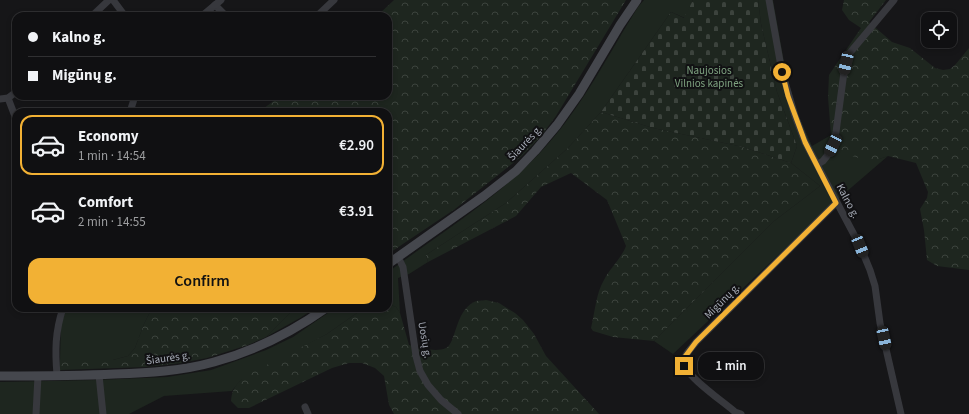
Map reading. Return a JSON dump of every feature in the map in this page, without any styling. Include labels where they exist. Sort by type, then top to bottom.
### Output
[{"type":"main road","name":"Šiaurės g.","points":[[392,261],[484,196],[516,171],[535,151],[557,125],[579,94],[620,25],[637,0]]},
{"type":"main road","name":"Šiaurės g.","points":[[0,376],[99,375],[180,369],[242,354],[273,340],[320,312]]},
{"type":"street","points":[[96,12],[108,0]]},
{"type":"street","points":[[113,0],[122,12]]},
{"type":"street","points":[[321,12],[334,0]]},
{"type":"street","name":"Kalno g.","points":[[769,0],[782,72],[788,96],[805,142],[818,164],[836,203],[860,246],[870,270],[875,286],[880,323],[900,414]]},
{"type":"street","points":[[818,164],[827,156],[833,145],[848,55],[894,0]]},
{"type":"street","points":[[207,12],[218,3],[224,12]]},
{"type":"street","points":[[0,99],[8,98],[12,95]]},
{"type":"street","points":[[8,98],[12,108]]},
{"type":"street","name":"Migūnų g.","points":[[741,414],[735,412],[691,376],[684,366],[684,358],[696,342],[836,203]]},
{"type":"street","name":"Uosių g.","points":[[398,257],[403,267],[416,356],[420,371],[428,385],[441,400],[458,414]]},
{"type":"street","points":[[57,375],[55,348],[62,312]]},
{"type":"street","points":[[99,375],[103,414]]},
{"type":"street","points":[[36,414],[38,376]]},
{"type":"street","points":[[305,407],[308,414]]},
{"type":"green space","points":[[394,0],[626,0],[556,116],[541,136],[522,156],[455,209],[392,251],[392,108],[264,108],[275,100],[392,100],[392,12],[381,12]]},
{"type":"green space","points":[[644,0],[693,0],[685,18],[671,12],[601,112],[567,149],[506,203],[426,255],[428,262],[409,274],[398,278],[400,313],[396,307],[392,306],[392,269],[492,196],[530,163],[547,145],[573,113],[596,78],[638,7]]},
{"type":"green space","name":"Naujosios Vilnios kapinės","points":[[693,0],[758,0],[761,24],[777,92],[797,146],[791,163],[743,147],[653,128],[601,112],[671,12],[684,18]]},
{"type":"green space","points":[[758,0],[773,0],[786,73],[797,112],[812,146],[831,135],[834,146],[879,159],[888,156],[838,199],[673,354],[654,341],[774,221],[820,186],[791,163],[797,146],[777,92],[761,24]]},
{"type":"green space","points":[[844,0],[886,0],[869,22],[892,42],[910,48],[935,68],[943,70],[950,69],[969,48],[969,270],[937,266],[927,260],[920,209],[927,198],[928,192],[916,163],[888,156],[868,161],[839,152],[834,146],[831,135],[828,97],[829,75],[861,28],[849,20],[842,10]]},
{"type":"green space","points":[[601,112],[653,128],[743,147],[791,163],[820,186],[774,221],[654,341],[613,337],[593,331],[591,328],[601,285],[626,246],[607,200],[571,173],[541,187],[516,216],[428,262],[426,255],[506,203],[567,149]]},
{"type":"green space","points":[[486,300],[499,303],[523,320],[534,334],[546,356],[599,414],[394,414],[389,405],[384,376],[375,368],[362,363],[349,363],[332,368],[249,408],[238,408],[231,401],[236,386],[247,375],[327,334],[359,312],[392,312],[392,306],[396,307],[400,313],[409,345],[437,350],[446,348],[449,345],[463,312],[475,301]]},
{"type":"green space","points":[[65,312],[150,312],[135,348],[128,356],[113,360],[60,360],[61,323]]},
{"type":"green space","points":[[150,312],[291,312],[266,337],[248,345],[207,358],[146,367],[59,370],[60,360],[113,360],[128,356],[135,348]]},
{"type":"green space","points":[[291,312],[309,312],[300,318],[266,337]]},
{"type":"green space","points":[[329,312],[359,312],[327,334],[240,381],[232,391],[164,396],[129,414],[0,414],[0,382],[167,377],[211,370],[266,350],[293,337]]},
{"type":"route","points":[[684,366],[684,358],[696,342],[836,203],[818,164],[805,142],[788,96],[782,72]]}]
